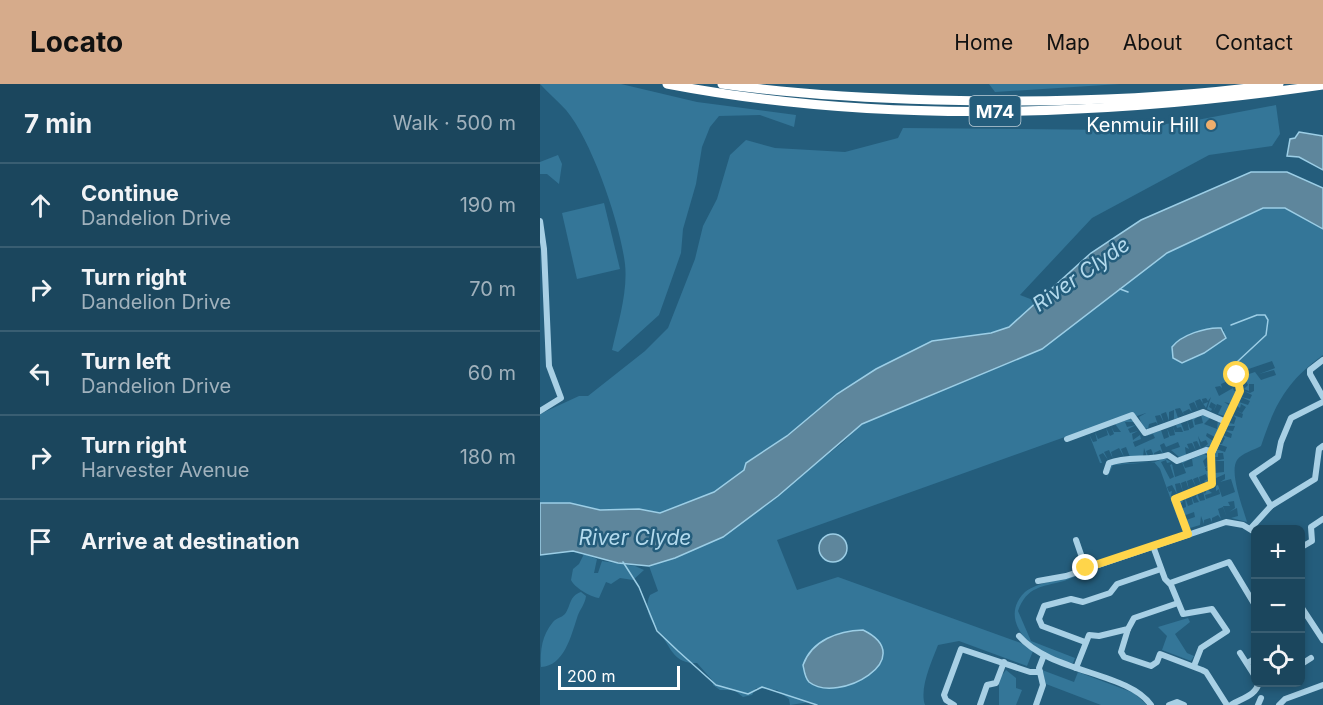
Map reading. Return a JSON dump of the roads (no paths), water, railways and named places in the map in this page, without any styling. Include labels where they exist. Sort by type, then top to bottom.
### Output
[{"type":"highway","name":"M74","points":[[667,84],[747,97],[857,107],[994,111],[1236,98],[1323,85]]},
{"type":"highway","name":"M74","points":[[722,84],[858,98],[994,102],[1112,100],[1230,91],[1279,84]]},
{"type":"street","points":[[540,221],[549,366],[561,398],[540,411]]},
{"type":"street","points":[[540,356],[548,355]]},
{"type":"street","points":[[1323,360],[1310,370],[1310,374],[1323,397]]},
{"type":"street","points":[[1188,534],[1175,499],[1212,484],[1212,451],[1240,391],[1234,377],[1245,372]]},
{"type":"street","points":[[1271,506],[1252,475],[1278,457],[1281,442],[1291,418],[1323,402]]},
{"type":"street","points":[[1067,439],[1132,415],[1145,433],[1203,412],[1226,422]]},
{"type":"street","points":[[1257,525],[1271,506],[1315,479],[1319,448],[1323,446]]},
{"type":"street","points":[[1106,472],[1109,464],[1116,461],[1155,459],[1168,455],[1177,461],[1206,450],[1212,451]]},
{"type":"street","points":[[1305,545],[1312,541],[1311,527],[1323,519]]},
{"type":"street","points":[[1038,580],[1086,568],[1226,522],[1251,529]]},
{"type":"street","points":[[1076,540],[1086,568]]},
{"type":"street","points":[[1153,546],[1165,580],[1170,583],[1183,614],[1212,609],[1227,630],[1201,648],[1194,666]]},
{"type":"street","points":[[1170,583],[1229,562],[1251,597]]},
{"type":"street","points":[[1085,642],[1042,626],[1039,619],[1044,606],[1071,599],[1083,602],[1110,593],[1117,584],[1161,569]]},
{"type":"street","points":[[1178,603],[1134,618],[1121,652],[1124,657],[1151,666],[1157,662],[1160,654],[1194,666],[1206,672],[1229,705],[1250,696],[1255,687]]},
{"type":"street","points":[[1305,611],[1323,640]]},
{"type":"street","points":[[1076,668],[1089,635],[1099,636],[1128,629]]},
{"type":"street","points":[[1019,636],[1044,655],[1131,688],[1144,696],[1151,705]]},
{"type":"street","points":[[954,705],[946,700],[944,695],[959,651],[1004,662],[1030,672],[1040,672]]},
{"type":"street","points":[[1240,653],[1251,670]]},
{"type":"street","points":[[1036,705],[1043,682],[1040,672],[1044,655]]},
{"type":"street","points":[[1305,662],[1311,658]]},
{"type":"street","points":[[1247,663],[1251,661]]},
{"type":"street","points":[[980,705],[987,685],[996,683],[1004,662]]},
{"type":"street","points":[[1279,705],[1285,699],[1323,685]]},
{"type":"street","points":[[1169,705],[1177,702],[1184,705]]},
{"type":"water","points":[[1299,132],[1323,136],[1323,170],[1299,157],[1287,156],[1290,139],[1295,138]]},
{"type":"water","name":"River Clyde","points":[[1251,172],[1287,172],[1323,188],[1323,229],[1285,208],[1263,208],[1167,253],[1042,349],[862,424],[778,496],[723,537],[675,558],[649,566],[618,563],[573,551],[540,555],[540,503],[570,503],[600,510],[639,509],[660,513],[714,492],[744,470],[746,463],[787,436],[837,394],[876,369],[932,341],[991,333],[1009,327],[1091,253],[1141,220]]},
{"type":"water","points":[[1221,328],[1226,338],[1204,353],[1182,363],[1173,358],[1172,347],[1181,339],[1201,330]]},
{"type":"water","points":[[833,534],[843,538],[847,548],[843,558],[833,562],[823,558],[819,548],[823,538]]},
{"type":"water","points":[[863,630],[879,641],[883,653],[879,665],[869,675],[838,688],[822,688],[809,682],[803,665],[807,656],[819,643],[844,632]]},
{"type":"waterway","points":[[1120,289],[1128,292]]},
{"type":"waterway","points":[[1231,325],[1257,315],[1265,315],[1268,320],[1266,335],[1237,362]]},
{"type":"waterway","points":[[623,562],[639,587],[657,631],[716,685],[748,694],[762,687],[817,705]]},
{"type":"place","name":"Kenmuir Hill","points":[[1211,125]]}]
